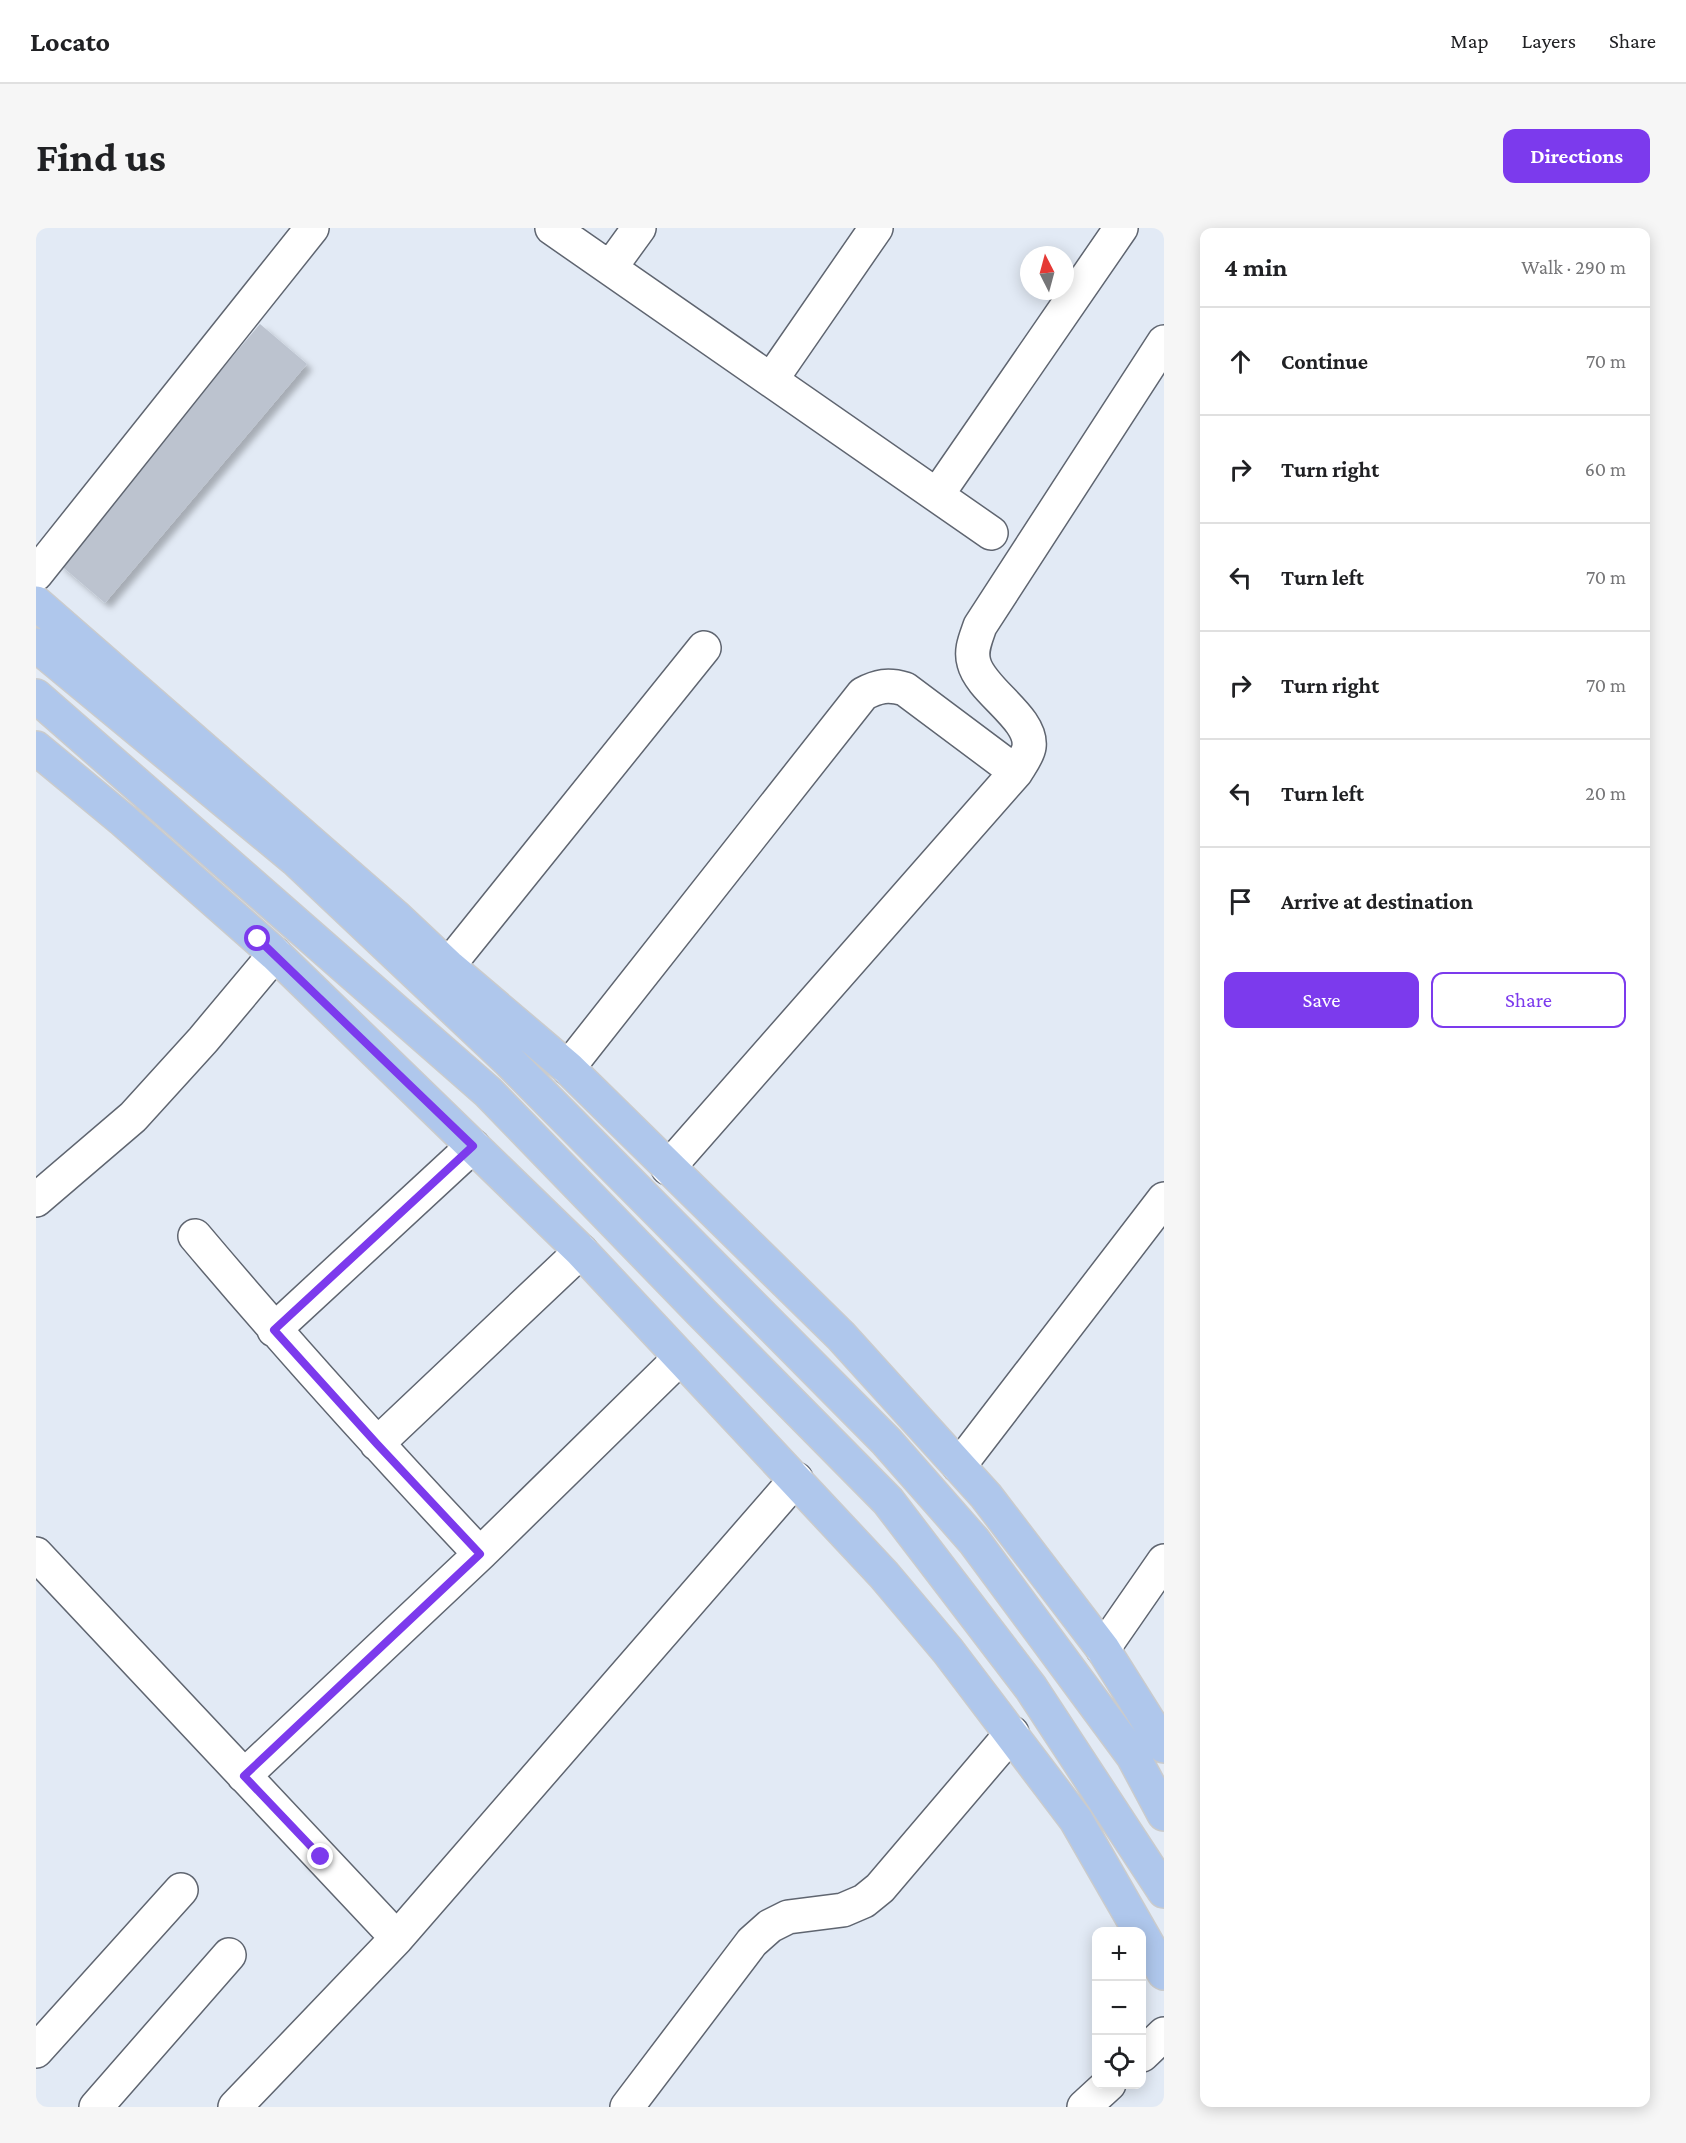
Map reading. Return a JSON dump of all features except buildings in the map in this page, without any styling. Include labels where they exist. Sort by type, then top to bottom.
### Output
[{"type":"main road","points":[[36,603],[397,918],[447,966],[568,1068],[841,1336],[986,1496],[1103,1649],[1164,1746]]},
{"type":"main road","points":[[46,654],[296,859],[510,1062],[886,1441],[974,1541],[1133,1756],[1164,1814]]},
{"type":"main road","points":[[36,696],[488,1092],[888,1501],[1031,1688],[1164,1891]]},
{"type":"main road","points":[[36,748],[124,820],[275,954],[581,1251],[796,1479],[884,1575],[948,1651],[1012,1733],[1076,1820],[1164,1974]]},
{"type":"street","points":[[36,574],[312,228]]},
{"type":"street","points":[[552,228],[991,532]]},
{"type":"street","points":[[610,268],[639,228]]},
{"type":"street","points":[[771,380],[876,228]]},
{"type":"street","points":[[937,495],[1121,228]]},
{"type":"street","points":[[668,1168],[1016,772],[1029,747],[1025,730],[1012,712],[983,682],[973,662],[973,645],[980,626],[1164,342]]},
{"type":"street","points":[[447,966],[704,648]]},
{"type":"street","points":[[568,1068],[862,694],[889,684],[905,689],[1016,772]]},
{"type":"street","points":[[36,1200],[133,1117],[203,1040],[275,954]]},
{"type":"street","points":[[274,1330],[473,1146]]},
{"type":"street","points":[[959,1466],[1164,1199]]},
{"type":"street","points":[[195,1236],[274,1330],[480,1554]]},
{"type":"street","points":[[377,1444],[581,1251]]},
{"type":"street","points":[[244,1776],[480,1554],[680,1358]]},
{"type":"street","points":[[235,2107],[397,1938],[796,1479]]},
{"type":"street","points":[[36,1554],[397,1938]]},
{"type":"street","points":[[1103,1649],[1164,1561]]},
{"type":"street","points":[[627,2107],[752,1942],[770,1926],[789,1917],[843,1910],[864,1901],[880,1888],[1012,1733]]},
{"type":"street","points":[[36,2051],[181,1890]]},
{"type":"street","points":[[96,2107],[229,1955]]},
{"type":"street","points":[[1146,2051],[1164,2034]]},
{"type":"street","points":[[1084,2107],[1104,2089]]},
{"type":"route","points":[[258,939],[473,1146],[274,1330],[480,1554],[244,1776],[321,1857]]}]
